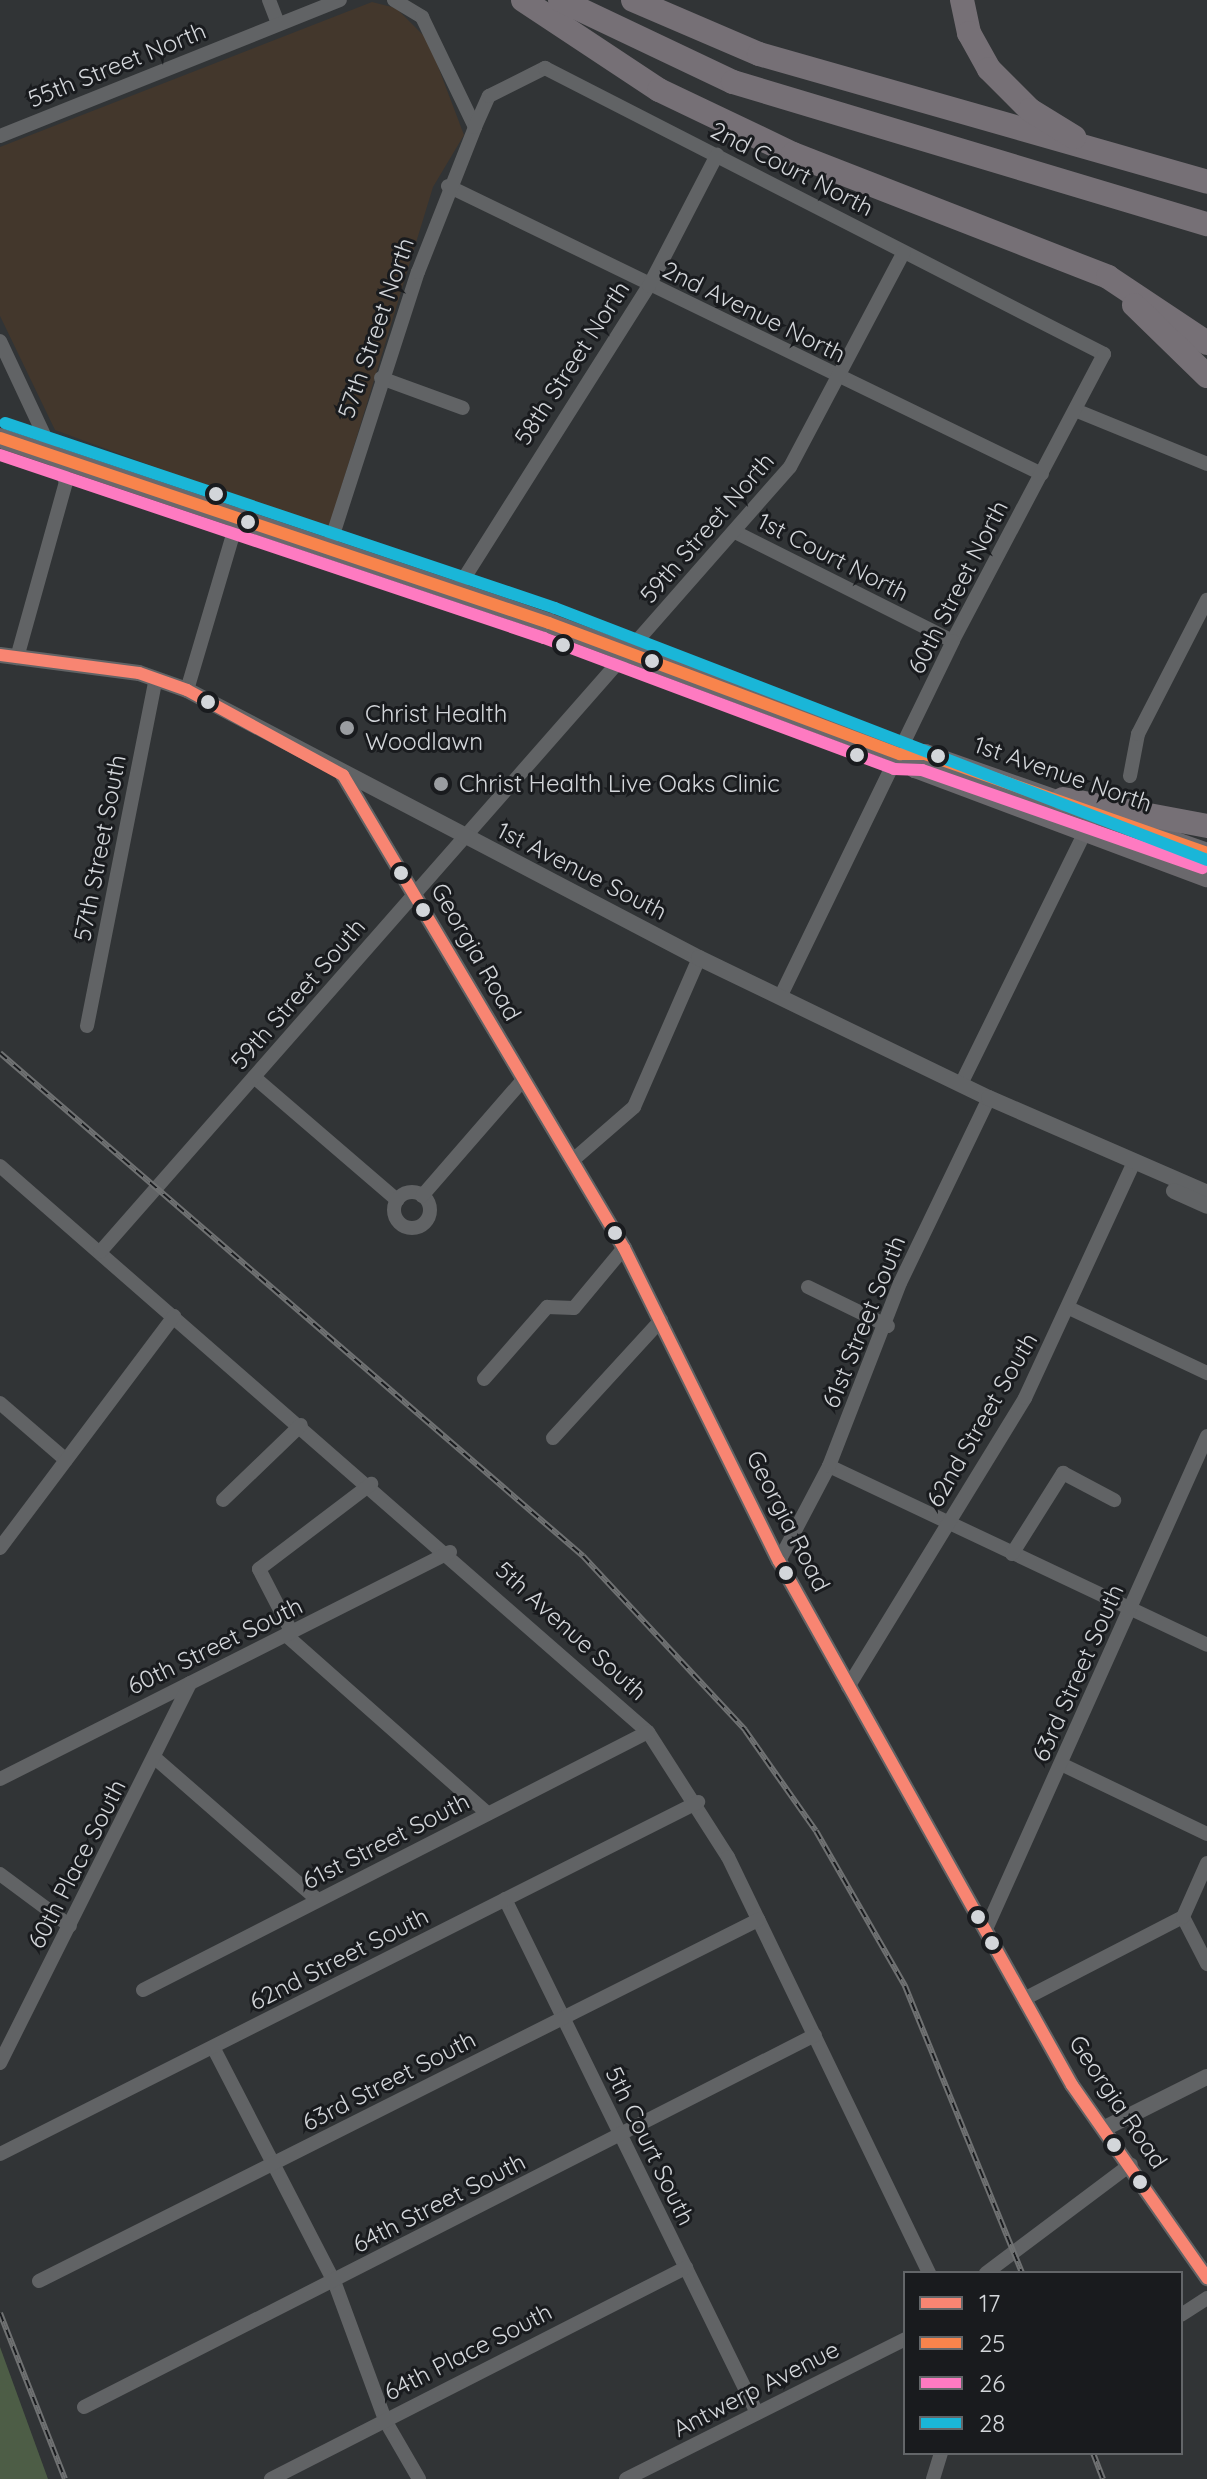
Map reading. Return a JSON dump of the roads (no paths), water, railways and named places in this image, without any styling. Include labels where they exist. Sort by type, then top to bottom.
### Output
[{"type":"highway","points":[[523,0],[659,90],[793,154],[1061,259],[1167,311],[1207,343]]},
{"type":"highway","points":[[560,0],[733,82],[1207,224]]},
{"type":"highway","points":[[633,0],[759,54],[1207,182]]},
{"type":"highway","points":[[962,0],[969,33],[1006,88],[1099,153]]},
{"type":"highway","points":[[1061,259],[1146,313],[1207,376]]},
{"type":"highway","points":[[1063,799],[1207,826]]},
{"type":"main road","name":"1st Avenue North","points":[[0,438],[239,515],[456,591],[626,657],[900,754],[925,754],[1063,799],[1207,853]]},
{"type":"main road","name":"1st Avenue North","points":[[900,754],[915,768],[1207,877]]},
{"type":"street","points":[[269,0],[278,24]]},
{"type":"street","name":"55th Street North","points":[[0,136],[340,0]]},
{"type":"street","points":[[394,0],[422,17],[475,127]]},
{"type":"street","name":"2nd Court North","points":[[475,127],[489,96],[545,68],[1104,354]]},
{"type":"street","name":"57th Street North","points":[[329,547],[381,378],[448,186],[475,127]]},
{"type":"street","name":"58th Street North","points":[[456,591],[649,286],[717,155]]},
{"type":"street","name":"2nd Avenue North","points":[[448,186],[1042,474]]},
{"type":"street","name":"59th Street North","points":[[529,765],[737,533],[790,467],[904,252]]},
{"type":"street","points":[[0,341],[66,482],[8,656]]},
{"type":"street","name":"60th Street North","points":[[780,997],[953,641],[1104,354]]},
{"type":"street","points":[[381,378],[463,408]]},
{"type":"street","points":[[1075,410],[1207,464]]},
{"type":"street","points":[[187,690],[239,515]]},
{"type":"street","name":"1st Court North","points":[[737,533],[953,641]]},
{"type":"street","points":[[1130,776],[1143,723],[1207,600]]},
{"type":"street","name":"1st Avenue South","points":[[8,656],[156,679],[187,690],[343,775],[699,958],[962,1082],[989,1098],[1133,1164],[1207,1193]]},
{"type":"street","name":"57th Street South","points":[[87,1026],[156,679]]},
{"type":"street","name":"59th Street South","points":[[100,1252],[529,765]]},
{"type":"street","name":"Georgia Road","points":[[343,775],[624,1248],[779,1561],[987,1927],[1024,1999],[1105,2128],[1201,2256],[1207,2278]]},
{"type":"street","points":[[962,1082],[1094,812]]},
{"type":"street","points":[[573,1160],[634,1107],[699,958]]},
{"type":"street","points":[[254,1077],[397,1200],[399,1222],[415,1227],[428,1217],[422,1196]]},
{"type":"street","points":[[397,1200],[422,1196],[522,1081]]},
{"type":"street","name":"61st Street South","points":[[779,1561],[829,1466],[888,1326],[900,1283],[989,1098]]},
{"type":"street","name":"1st Avenue South","points":[[1133,1164],[1207,1206]]},
{"type":"street","name":"62nd Street South","points":[[848,1687],[1025,1398],[1133,1164]]},
{"type":"street","name":"5th Avenue South","points":[[0,1166],[450,1552],[648,1732],[698,1802],[815,2035],[928,2271]]},
{"type":"street","points":[[484,1379],[547,1307],[574,1308],[624,1248]]},
{"type":"street","points":[[808,1287],[888,1326]]},
{"type":"street","points":[[1069,1308],[1207,1373]]},
{"type":"street","points":[[0,1548],[174,1316]]},
{"type":"street","points":[[553,1438],[661,1320]]},
{"type":"street","points":[[0,1403],[66,1460]]},
{"type":"street","points":[[223,1500],[301,1425]]},
{"type":"street","name":"63rd Street South","points":[[987,1927],[1207,1436]]},
{"type":"street","points":[[829,1466],[1207,1645]]},
{"type":"street","points":[[1012,1554],[1063,1473],[1114,1500]]},
{"type":"street","points":[[371,1484],[259,1569],[290,1635],[488,1814]]},
{"type":"street","name":"60th Street South","points":[[0,1779],[450,1552]]},
{"type":"street","name":"60th Place South","points":[[0,2063],[190,1683]]},
{"type":"street","name":"61st Street South","points":[[143,1990],[648,1732]]},
{"type":"street","points":[[155,1758],[318,1900]]},
{"type":"street","points":[[1061,1764],[1207,1834]]},
{"type":"street","name":"62nd Street South","points":[[0,2154],[214,2049],[698,1802]]},
{"type":"street","points":[[1024,1999],[1183,1917],[1207,1863]]},
{"type":"street","points":[[0,1874],[70,1926]]},
{"type":"street","name":"5th Court South","points":[[505,1899],[757,2413]]},
{"type":"street","points":[[1183,1917],[1207,1964]]},
{"type":"street","name":"63rd Street South","points":[[39,2281],[758,1920]]},
{"type":"street","name":"64th Street South","points":[[84,2407],[815,2035]]},
{"type":"street","points":[[214,2049],[334,2281],[386,2422],[419,2479]]},
{"type":"street","points":[[1105,2128],[1207,2077]]},
{"type":"street","points":[[988,2271],[1007,2251],[1131,2164]]},
{"type":"street","name":"64th Place South","points":[[271,2479],[686,2268]]},
{"type":"street","points":[[1183,2314],[1207,2298]]},
{"type":"street","name":"Antwerp Avenue","points":[[626,2479],[903,2340]]},
{"type":"street","points":[[933,2479],[940,2455]]},
{"type":"railway","points":[[0,1053],[583,1556],[745,1730],[816,1831],[905,1986],[1021,2271]]},
{"type":"railway","points":[[0,2313],[65,2479]]},
{"type":"railway","points":[[1094,2455],[1103,2479]]},
{"type":"place","name":"Christ Health Woodlawn","points":[[347,728]]},
{"type":"place","name":"Christ Health Live Oaks Clinic","points":[[441,784]]}]
